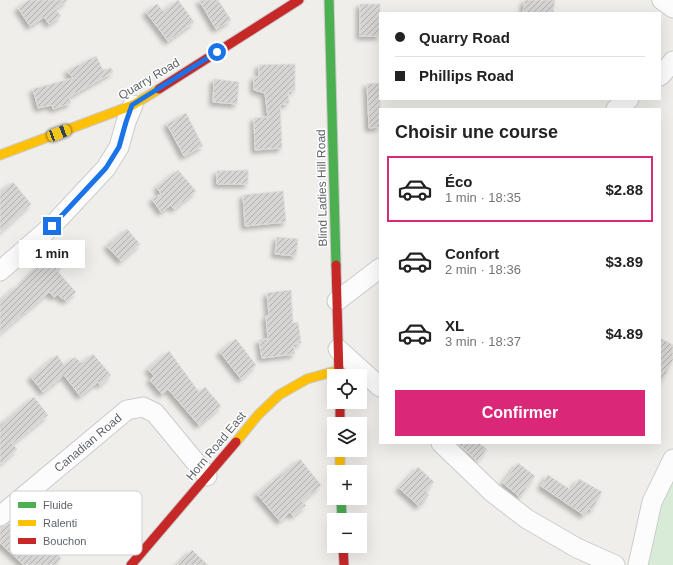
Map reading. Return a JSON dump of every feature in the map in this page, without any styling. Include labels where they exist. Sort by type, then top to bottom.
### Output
[{"type":"street","name":"Quarry Road","points":[[0,155],[132,105],[299,0]]},
{"type":"street","name":"Blind Ladies Hill Road","points":[[329,0],[339,369]]},
{"type":"street","points":[[662,0],[673,8]]},
{"type":"street","points":[[661,75],[673,62]]},
{"type":"street","points":[[617,108],[628,100]]},
{"type":"street","points":[[0,271],[52,226],[106,168],[119,147],[132,105]]},
{"type":"street","points":[[337,301],[379,269]]},
{"type":"street","points":[[338,349],[379,386]]},
{"type":"street","name":"Horn Road East","points":[[142,552],[258,414],[279,395],[307,379],[327,375]]},
{"type":"street","name":"Canadian Road","points":[[30,491],[127,410],[143,407],[155,413],[207,476]]},
{"type":"street","points":[[442,444],[493,492],[528,519],[577,548],[615,565]]},
{"type":"street","points":[[638,565],[652,502],[673,459]]},
{"type":"street","name":"Canadian Road","points":[[0,516],[10,508]]},
{"type":"street","points":[[343,553],[344,565]]},
{"type":"street","name":"Horn Road East","points":[[131,565],[140,555]]},
{"type":"green space","points":[[673,459],[673,565],[638,565]]},
{"type":"building","points":[[29,0],[68,0],[55,9],[61,16],[49,24],[44,17],[30,26],[18,8]]},
{"type":"building","points":[[178,0],[194,22],[168,41],[146,12],[157,4],[163,11]]},
{"type":"building","points":[[199,0],[218,0],[231,20],[216,29]]},
{"type":"building","points":[[525,0],[555,0],[553,12],[523,12]]},
{"type":"building","points":[[360,4],[380,4],[379,36],[360,36]]},
{"type":"building","points":[[96,56],[103,70],[111,68],[113,72],[69,97],[71,103],[53,109],[52,105],[38,108],[33,89],[73,78],[67,71]]},
{"type":"building","points":[[295,64],[295,90],[288,91],[289,103],[280,105],[282,148],[255,150],[254,118],[268,117],[265,93],[254,90],[254,77],[259,77],[259,65]]},
{"type":"building","points":[[214,79],[239,82],[237,104],[213,102]]},
{"type":"building","points":[[379,83],[379,127],[369,128],[367,84]]},
{"type":"building","points":[[186,113],[203,146],[184,156],[167,124]]},
{"type":"building","points":[[178,170],[196,191],[174,209],[171,205],[161,212],[152,199],[161,194],[157,187]]},
{"type":"building","points":[[248,170],[248,184],[217,184],[217,171]]},
{"type":"building","points":[[13,182],[31,204],[0,232],[0,192]]},
{"type":"building","points":[[283,191],[286,222],[245,226],[243,195]]},
{"type":"building","points":[[127,229],[140,244],[121,261],[107,246]]},
{"type":"building","points":[[277,237],[298,239],[296,256],[275,254]]},
{"type":"building","points":[[50,256],[61,269],[58,272],[76,292],[66,301],[58,294],[54,297],[49,292],[0,333],[0,301],[17,286],[18,287]]},
{"type":"building","points":[[291,290],[293,323],[298,322],[301,343],[293,344],[295,354],[262,358],[259,340],[268,339],[266,316],[269,316],[267,293]]},
{"type":"building","points":[[236,339],[256,365],[241,379],[220,352]]},
{"type":"building","points":[[661,339],[673,345],[673,360],[661,383]]},
{"type":"building","points":[[169,351],[199,392],[205,387],[221,406],[199,425],[168,389],[162,394],[150,380],[154,376],[148,369]]},
{"type":"building","points":[[93,354],[111,375],[100,385],[98,382],[80,396],[64,375],[43,392],[31,377],[57,355],[64,365],[75,357],[81,363]]},
{"type":"building","points":[[34,397],[48,415],[12,444],[17,449],[0,464],[0,425]]},
{"type":"building","points":[[458,444],[480,444],[487,449],[477,461]]},
{"type":"building","points":[[300,459],[321,485],[302,501],[306,505],[293,516],[290,512],[280,521],[257,494]]},
{"type":"building","points":[[518,463],[535,476],[520,497],[503,483]]},
{"type":"building","points":[[418,467],[434,482],[426,491],[429,495],[419,506],[399,488]]},
{"type":"building","points":[[548,475],[571,490],[579,479],[602,492],[592,510],[589,508],[584,515],[541,486]]},
{"type":"building","points":[[10,522],[10,552],[0,543],[0,527]]},
{"type":"building","points":[[192,550],[208,565],[177,565]]},
{"type":"building","points":[[13,555],[58,555],[61,558],[56,563],[58,565],[24,565]]},
{"type":"traffic: fast","points":[[329,0],[336,265]]},
{"type":"traffic: fast","points":[[341,505],[342,513]]},
{"type":"traffic: slow","points":[[0,155],[133,105],[159,89]]},
{"type":"traffic: slow","points":[[236,442],[258,415],[279,395],[307,379],[327,373]]},
{"type":"traffic: slow","points":[[340,457],[340,465]]},
{"type":"traffic: jam","points":[[159,89],[299,0]]},
{"type":"traffic: jam","points":[[336,265],[339,369]]},
{"type":"traffic: jam","points":[[340,409],[340,417]]},
{"type":"traffic: jam","points":[[142,552],[236,442]]},
{"type":"traffic: jam","points":[[343,553],[344,565]]},
{"type":"traffic: jam","points":[[131,565],[140,555]]},
{"type":"route","points":[[52,226],[106,168],[119,147],[132,105],[217,52]]}]
